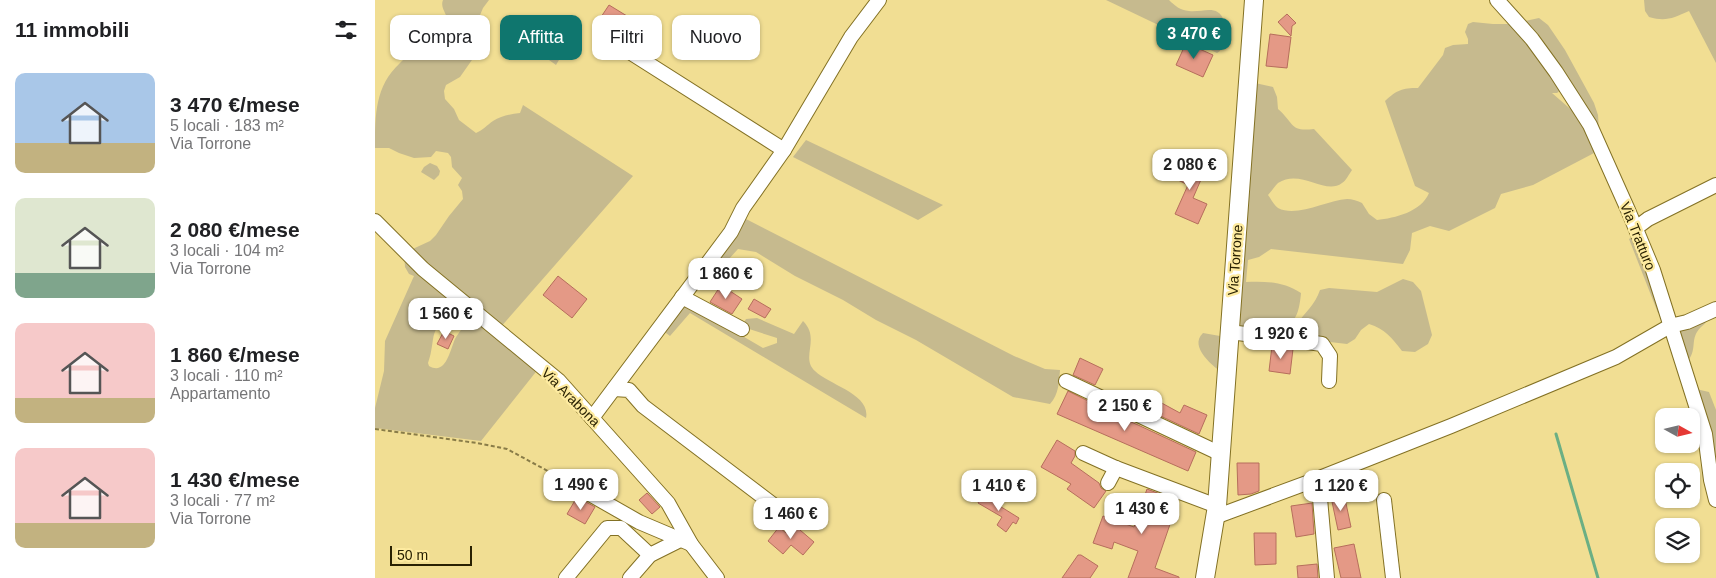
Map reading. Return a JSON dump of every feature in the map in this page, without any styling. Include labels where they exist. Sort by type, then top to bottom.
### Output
[{"type":"main road","name":"Via Torrone","points":[[1205,578],[1216,511],[1221,454],[1254,0]]},
{"type":"street","points":[[592,418],[731,232],[743,208],[784,150],[851,37],[879,0]]},
{"type":"street","name":"Via Tratturo","points":[[1497,0],[1547,58],[1590,125],[1636,228],[1653,270],[1705,434],[1711,480],[1716,500]]},
{"type":"street","points":[[644,60],[784,150]]},
{"type":"street","points":[[1636,228],[1647,219],[1716,185]]},
{"type":"street","name":"Via Arabona","points":[[375,221],[430,275],[559,381],[668,503],[686,542],[717,578]]},
{"type":"street","points":[[682,297],[742,329]]},
{"type":"street","points":[[1083,453],[1216,511],[1312,481],[1451,426],[1616,357],[1670,326],[1687,322],[1716,308]]},
{"type":"street","points":[[1230,332],[1322,344],[1329,356],[1329,381]]},
{"type":"street","points":[[1066,381],[1221,454]]},
{"type":"street","points":[[614,389],[629,390],[643,406],[788,516]]},
{"type":"street","points":[[1108,483],[1116,468]]},
{"type":"street","points":[[1312,481],[1319,488],[1327,578]]},
{"type":"street","points":[[581,489],[639,522],[686,542]]},
{"type":"street","points":[[1384,500],[1393,578]]},
{"type":"street","points":[[566,578],[607,528],[621,528],[650,555]]},
{"type":"street","points":[[630,578],[650,555],[686,542]]},
{"type":"path","points":[[375,429],[477,443],[507,450],[581,489]]},
{"type":"shaded area","points":[[443,0],[489,0],[480,15],[446,15],[443,8]]},
{"type":"shaded area","points":[[1106,0],[1169,0],[1186,10],[1214,10],[1221,15],[1225,25],[1226,34],[1223,46],[1217,53]]},
{"type":"shaded area","points":[[1644,0],[1716,0],[1716,63],[1689,11],[1669,18],[1649,17],[1645,11]]},
{"type":"shaded area","points":[[1539,18],[1548,25],[1565,50],[1594,103],[1598,115],[1599,131],[1596,152],[1533,185],[1501,194],[1495,208],[1449,231],[1430,226],[1412,233],[1410,250],[1403,264],[1271,249],[1259,257],[1248,260],[1246,282],[1275,283],[1288,286],[1301,293],[1298,312],[1294,320],[1287,325],[1267,332],[1302,333],[1297,324],[1313,304],[1320,290],[1329,288],[1377,292],[1403,279],[1413,282],[1421,291],[1432,335],[1428,344],[1415,352],[1402,351],[1388,334],[1369,324],[1361,330],[1355,339],[1347,344],[1237,331],[1255,83],[1273,87],[1277,97],[1278,109],[1293,126],[1306,130],[1314,129],[1352,170],[1343,182],[1335,186],[1320,185],[1295,178],[1278,183],[1268,195],[1278,208],[1286,211],[1303,210],[1349,199],[1362,203],[1369,214],[1377,220],[1392,218],[1407,213],[1420,205],[1429,193],[1415,186],[1385,101],[1400,90],[1418,88],[1443,55],[1445,48],[1453,45],[1468,44],[1465,32],[1468,24],[1473,22],[1512,24]],"holes":[[[1569,83],[1575,113],[1552,93],[1557,93]]]},
{"type":"shaded area","points":[[403,60],[472,60],[460,77],[446,85],[444,91],[445,99],[454,109],[459,120],[476,133],[499,118],[520,113],[523,105],[633,176],[499,329],[539,368],[481,441],[375,428],[375,408],[384,371],[385,341],[414,276],[409,274],[405,267],[404,253],[430,241],[463,199],[462,191],[458,185],[462,178],[452,167],[451,157],[448,153],[436,151],[431,157],[414,158],[389,148],[375,148],[375,124],[378,102],[381,91],[392,72]],"holes":[[[458,318],[464,321],[443,365],[440,368],[429,366],[434,333],[437,328],[448,320]]]},
{"type":"shaded area","points":[[549,60],[559,60],[556,65]]},
{"type":"shaded area","points":[[806,140],[943,205],[918,220],[793,157]]},
{"type":"shaded area","points":[[430,163],[437,166],[440,171],[434,180],[421,172]]},
{"type":"shaded area","points":[[746,219],[1014,356],[1045,369],[1060,370],[1058,388],[1053,400],[1050,404],[1013,397],[916,340],[795,276],[756,252],[738,249],[718,271],[710,267]]},
{"type":"shaded area","points":[[1635,235],[1661,311],[1658,313],[1629,239]]},
{"type":"shaded area","points":[[686,303],[763,348],[777,343],[777,338],[746,328],[743,324],[746,319],[757,318],[794,334],[803,321],[810,334],[809,360],[811,366],[821,376],[856,396],[866,410],[866,418],[690,313],[670,336],[662,330]]},
{"type":"shaded area","points":[[1708,316],[1695,336],[1692,354],[1687,362],[1677,331]]},
{"type":"shaded area","points":[[1222,324],[1225,375],[1204,356],[1199,344],[1199,338],[1203,333],[1220,336]]},
{"type":"shaded area","points":[[1696,389],[1709,392],[1716,410],[1716,472]]},
{"type":"building","points":[[609,5],[625,15],[602,15]]},
{"type":"building","points":[[1287,14],[1296,23],[1292,26],[1291,36],[1278,22]]},
{"type":"building","points":[[1270,34],[1291,37],[1287,68],[1266,66]]},
{"type":"building","points":[[1186,43],[1213,55],[1203,77],[1176,65]]},
{"type":"building","points":[[1183,158],[1206,168],[1193,198],[1207,204],[1198,224],[1175,214],[1188,185],[1174,178]]},
{"type":"building","points":[[558,276],[587,299],[572,318],[543,295]]},
{"type":"building","points":[[721,285],[742,299],[732,314],[710,302]]},
{"type":"building","points":[[754,299],[771,309],[765,318],[748,309]]},
{"type":"building","points":[[444,331],[454,336],[448,349],[437,344]]},
{"type":"building","points":[[1272,346],[1293,349],[1290,374],[1269,371]]},
{"type":"building","points":[[1080,358],[1103,369],[1095,385],[1073,375]]},
{"type":"building","points":[[1068,391],[1088,401],[1087,403],[1196,452],[1188,471],[1057,414]]},
{"type":"building","points":[[1158,401],[1180,413],[1184,405],[1207,415],[1199,434],[1152,412]]},
{"type":"building","points":[[1057,440],[1075,451],[1075,456],[1071,463],[1099,483],[1101,488],[1106,491],[1094,508],[1067,489],[1071,484],[1041,467]]},
{"type":"building","points":[[1237,463],[1259,463],[1259,491],[1238,495]]},
{"type":"building","points":[[1147,489],[1178,501],[1155,568],[1179,578],[1128,578],[1138,551],[1114,542],[1112,549],[1093,543],[1103,516],[1134,527]]},
{"type":"building","points":[[647,493],[660,507],[652,514],[639,500]]},
{"type":"building","points":[[984,493],[1000,502],[998,505],[1019,518],[1016,524],[1013,522],[1006,532],[997,525],[1002,517],[978,503]]},
{"type":"building","points":[[1344,494],[1351,527],[1338,530],[1331,497]]},
{"type":"building","points":[[577,497],[595,507],[585,524],[567,514]]},
{"type":"building","points":[[1312,503],[1314,534],[1296,537],[1291,506]]},
{"type":"building","points":[[793,524],[814,542],[803,555],[791,545],[783,554],[768,541],[779,527],[786,533]]},
{"type":"building","points":[[1254,533],[1276,533],[1276,564],[1255,565]]},
{"type":"building","points":[[1354,544],[1361,578],[1341,578],[1334,548]]},
{"type":"building","points":[[1078,555],[1098,566],[1090,578],[1062,578]]},
{"type":"building","points":[[1317,564],[1318,578],[1298,578],[1297,566]]},
{"type":"waterway","points":[[1556,434],[1598,578]]}]
